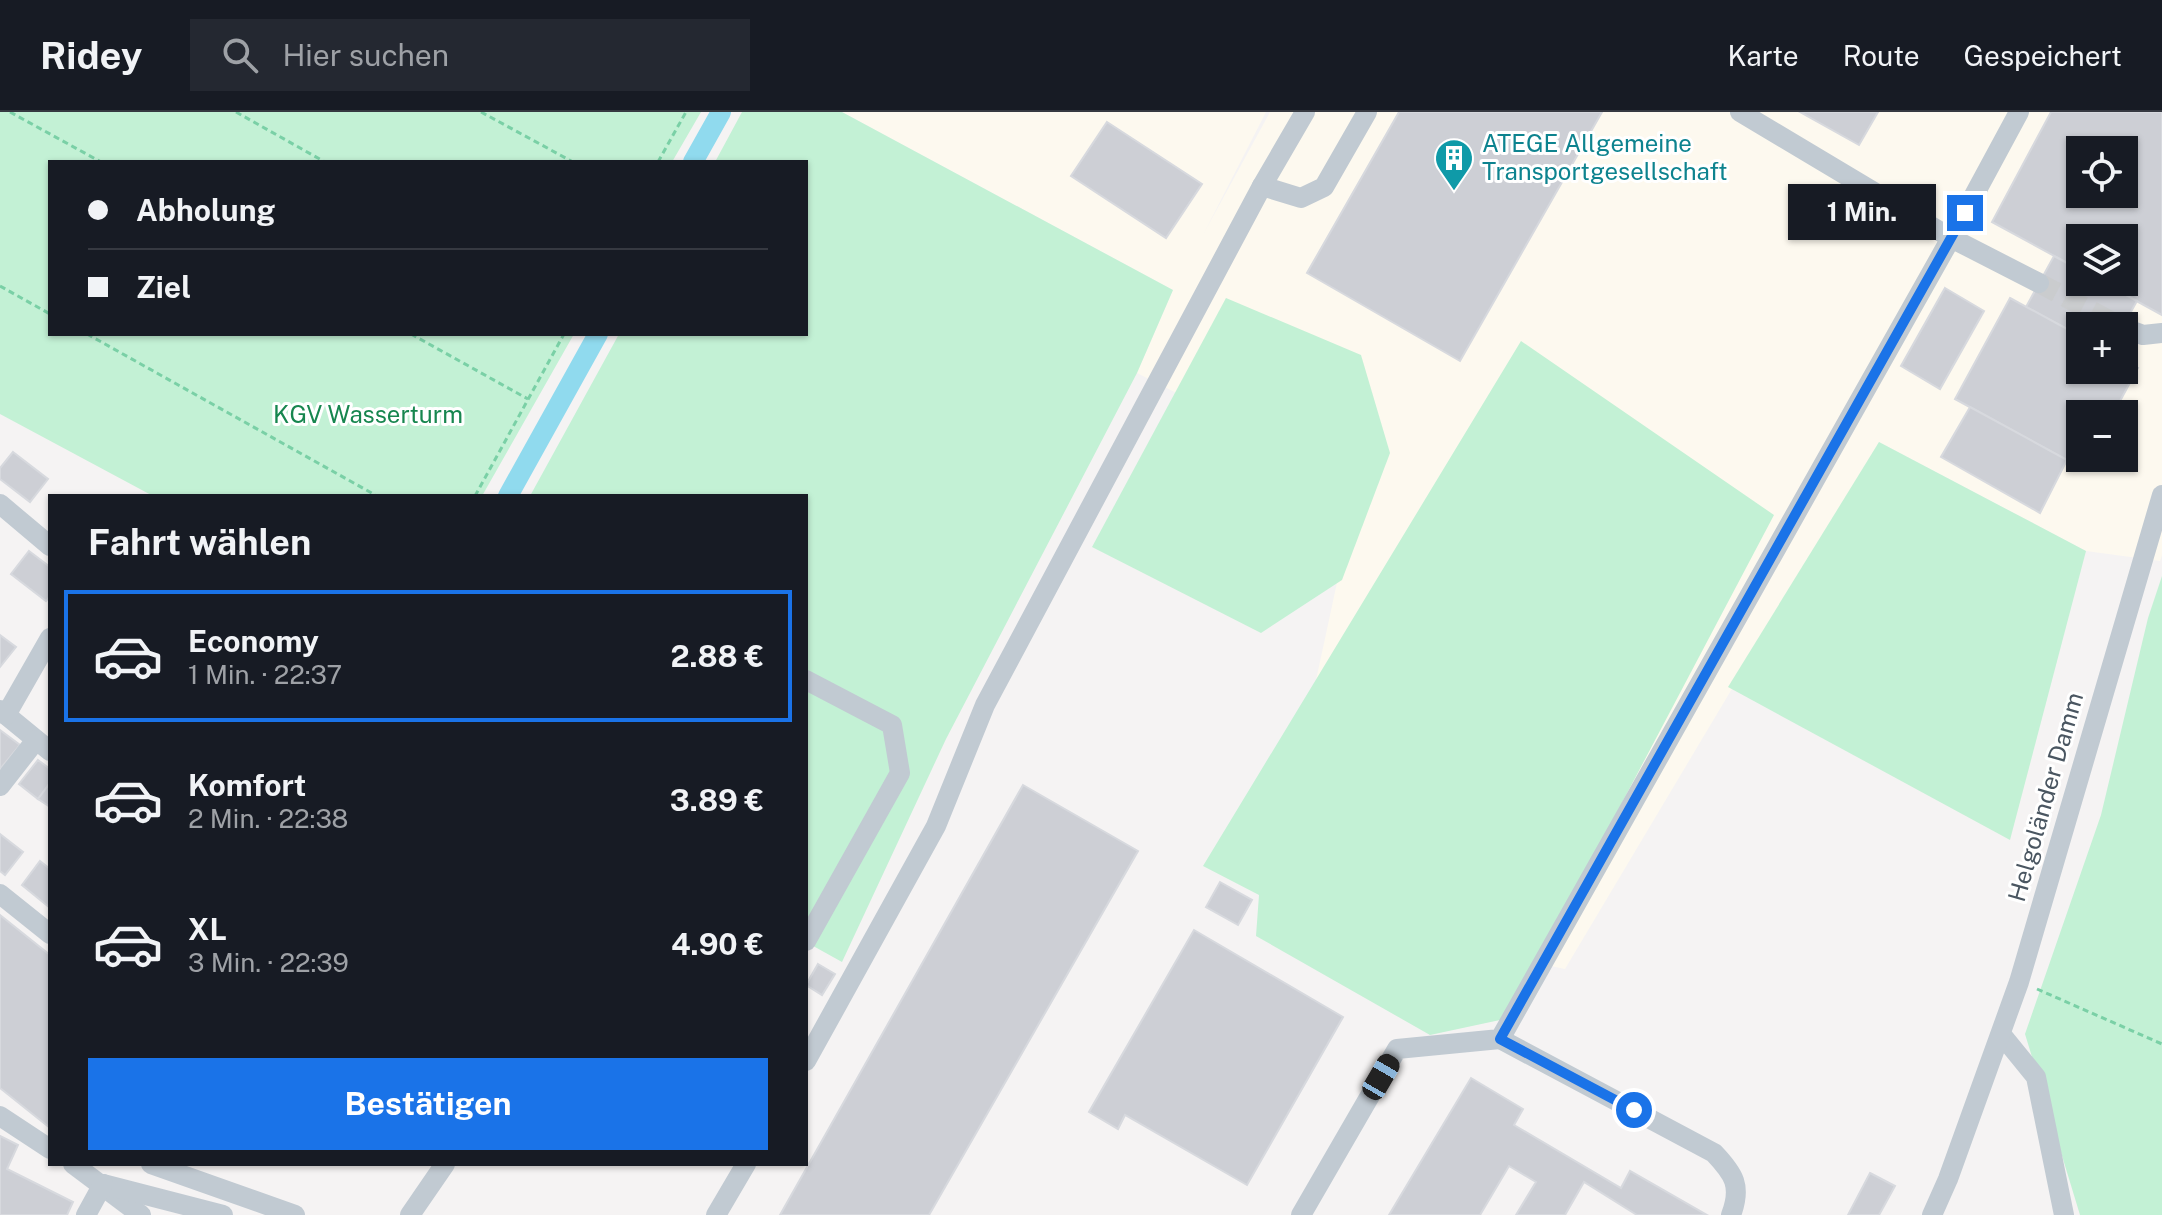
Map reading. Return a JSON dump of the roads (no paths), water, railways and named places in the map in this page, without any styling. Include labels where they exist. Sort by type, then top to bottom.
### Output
[{"type":"street","points":[[808,1057],[936,826],[985,705],[1262,186],[1305,112]]},
{"type":"street","points":[[1262,186],[1301,198],[1324,187],[1367,112]]},
{"type":"street","points":[[1740,112],[1951,238],[2039,283]]},
{"type":"street","points":[[1500,1039],[2019,112]]},
{"type":"street","points":[[2138,333],[2162,333]]},
{"type":"street","name":"Helgoländer Damm","points":[[1932,1215],[2019,982],[2162,495]]},
{"type":"street","points":[[0,504],[48,544]]},
{"type":"street","points":[[0,786],[43,745],[3,713],[48,641]]},
{"type":"street","points":[[808,681],[892,725],[900,773],[808,937]]},
{"type":"street","points":[[0,894],[48,932]]},
{"type":"street","points":[[2001,1034],[2036,1077],[2064,1215]]},
{"type":"street","points":[[1301,1215],[1397,1049],[1500,1039],[1714,1153],[1734,1175],[1736,1201],[1731,1215]]},
{"type":"street","points":[[0,1116],[48,1148]]},
{"type":"street","points":[[76,1166],[141,1215]]},
{"type":"street","points":[[157,1166],[295,1215]]},
{"type":"street","points":[[410,1215],[444,1166]]},
{"type":"street","points":[[716,1215],[745,1166]]},
{"type":"street","points":[[86,1215],[103,1184]]},
{"type":"street","points":[[103,1184],[223,1215]]},
{"type":"waterway","points":[[694,160],[721,112]]},
{"type":"waterway","points":[[509,494],[597,336]]},
{"type":"tunnel","points":[[2039,283],[2094,312]]},
{"type":"place","name":"ATEGE Allgemeine Transportgesellschaft","points":[[1454,192]]},
{"type":"park label","name":"KGV Wasserturm","points":[[368,415]]}]
